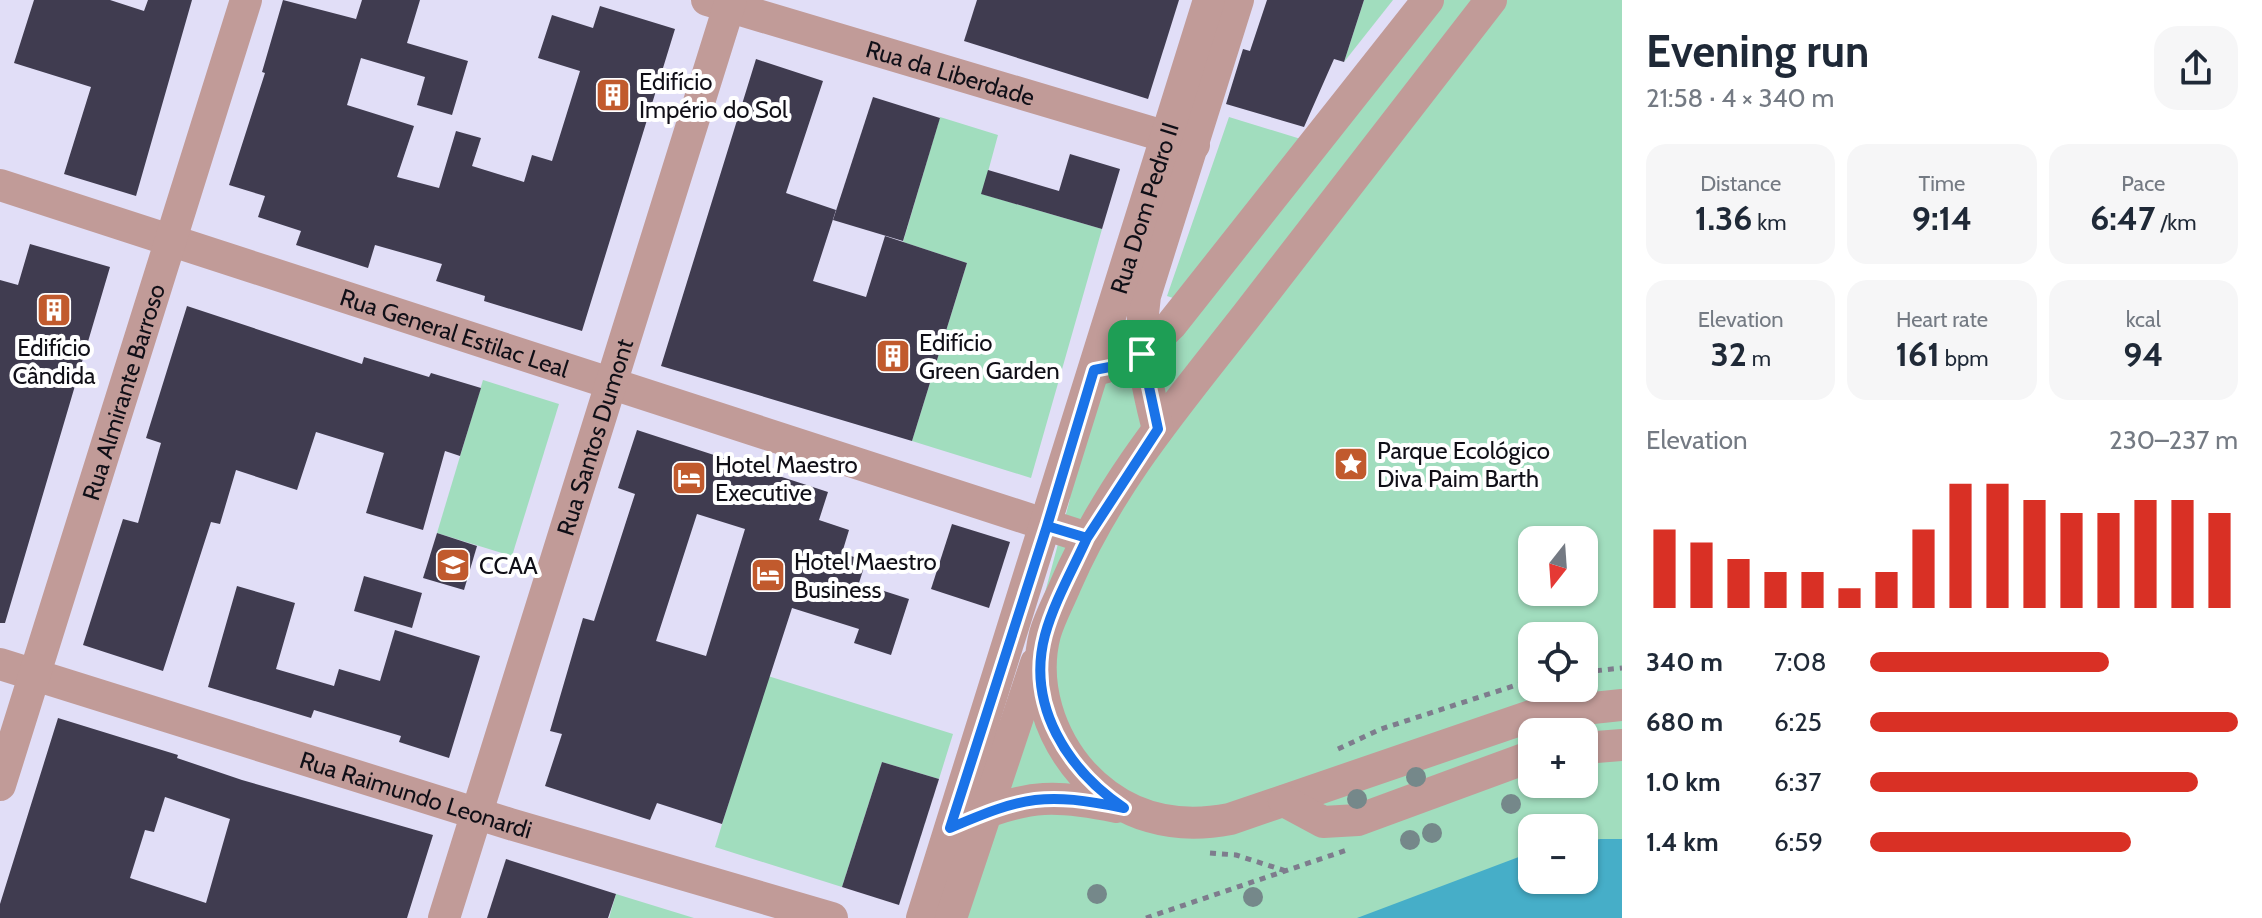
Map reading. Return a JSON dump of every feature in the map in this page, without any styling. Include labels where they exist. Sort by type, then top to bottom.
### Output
[{"type":"street","name":"Rua Almirante Barroso","points":[[0,785],[246,0]]},
{"type":"street","name":"Rua Dom Pedro II","points":[[1158,429],[1142,354],[1141,327],[1209,0]]},
{"type":"street","name":"Rua Dom Pedro II","points":[[922,918],[1094,370],[1180,141],[1238,0]]},
{"type":"street","points":[[1094,370],[1120,365],[1142,354],[1171,325],[1428,0]]},
{"type":"street","points":[[951,918],[1045,635],[1087,538],[1158,429],[1491,0]]},
{"type":"street","name":"Rua da Liberdade","points":[[722,2],[1180,141]]},
{"type":"street","name":"Rua Santos Dumont","points":[[444,918],[612,382],[722,2]]},
{"type":"street","name":"Rua General Estilac Leal","points":[[0,185],[1087,538]]},
{"type":"street","points":[[1045,635],[1041,691],[1051,725],[1073,762],[1098,790],[1124,808]]},
{"type":"street","name":"Rua Raimundo Leonardi","points":[[0,664],[477,814],[832,918]]},
{"type":"street","points":[[950,828],[986,812],[1044,796],[1067,797],[1124,808],[1161,821],[1197,825],[1284,801],[1537,714],[1622,705]]},
{"type":"street","points":[[1598,747],[1622,745]]},
{"type":"street","points":[[1284,801],[1323,822],[1358,820],[1518,761]]},
{"type":"path","points":[[1598,671],[1622,668]]},
{"type":"path","points":[[1324,756],[1381,729],[1518,685]]},
{"type":"path","points":[[1200,852],[1236,855],[1286,871]]},
{"type":"green space","points":[[1364,0],[1393,0],[1344,62]]},
{"type":"green space","name":"Parque Ecológico Diva Paim Barth","points":[[1420,0],[1622,0],[1622,918],[958,918],[1070,499],[1066,494],[1099,389],[1173,298],[1167,296],[1229,117],[1304,140]]},
{"type":"green space","points":[[940,117],[998,135],[982,194],[1102,229],[1031,478],[912,441],[967,263],[903,242]]},
{"type":"green space","points":[[483,380],[559,404],[512,556],[437,533]]},
{"type":"green space","points":[[768,676],[953,734],[939,779],[882,762],[842,887],[715,847]]},
{"type":"green space","points":[[616,894],[694,918],[609,918]]},
{"type":"water","points":[[1598,839],[1622,839],[1622,918],[1357,918],[1518,857],[1518,894],[1598,894]]},
{"type":"building","points":[[34,0],[110,0],[144,11],[148,0],[192,0],[136,196],[64,174],[91,87],[14,63]]},
{"type":"building","points":[[283,0],[356,19],[362,0],[420,0],[407,43],[468,61],[452,115],[417,105],[425,77],[361,58],[347,105],[414,126],[397,177],[439,188],[456,131],[481,138],[472,166],[524,182],[532,155],[552,161],[580,71],[538,58],[552,15],[593,28],[600,6],[675,29],[582,331],[484,301],[485,296],[436,281],[442,264],[375,245],[368,268],[296,245],[301,231],[258,217],[265,196],[229,185],[265,73],[262,72]]},
{"type":"building","points":[[977,0],[1179,0],[1148,99],[964,41]]},
{"type":"building","points":[[1267,0],[1364,0],[1344,62],[1334,59],[1304,127],[1226,104],[1243,49],[1250,51]]},
{"type":"building","points":[[756,59],[823,81],[786,193],[836,210],[813,281],[866,297],[885,236],[967,263],[912,441],[661,366]]},
{"type":"building","points":[[873,97],[940,118],[903,241],[833,220]]},
{"type":"building","points":[[1070,154],[1120,169],[1102,229],[981,194],[988,170],[1059,191]]},
{"type":"building","points":[[30,244],[110,267],[5,623],[0,623],[0,280],[18,285]]},
{"type":"building","points":[[187,306],[362,364],[364,357],[429,377],[431,373],[481,388],[460,456],[445,451],[423,530],[366,513],[384,453],[316,432],[297,490],[236,470],[220,524],[211,522],[163,671],[83,645],[123,519],[138,523],[161,443],[146,438]]},
{"type":"building","points":[[637,430],[828,492],[819,520],[849,530],[842,553],[866,561],[859,583],[909,599],[891,655],[854,643],[859,629],[792,608],[722,824],[657,803],[650,820],[545,786],[562,734],[550,731],[583,618],[594,621],[635,494],[618,488]],"holes":[[[697,514],[745,529],[706,656],[656,641]]]},
{"type":"building","points":[[952,524],[1010,542],[989,608],[931,589]]},
{"type":"building","points":[[437,533],[477,546],[464,590],[423,578]]},
{"type":"building","points":[[364,576],[422,593],[412,628],[354,611]]},
{"type":"building","points":[[237,586],[295,603],[276,669],[334,686],[339,669],[380,681],[395,630],[480,656],[449,758],[399,742],[401,736],[314,710],[311,718],[208,687]]},
{"type":"building","points":[[58,718],[178,755],[177,758],[242,780],[433,835],[407,918],[0,918],[0,904]],"holes":[[[165,797],[230,819],[206,903],[130,878],[145,830],[154,832]]]},
{"type":"building","points":[[882,762],[939,779],[899,905],[842,887]]},
{"type":"building","points":[[506,859],[616,894],[608,918],[487,918]]},
{"type":"place","name":"Edifício Império do Sol","points":[[613,95]]},
{"type":"place","name":"Edifício Cândida","points":[[54,310]]},
{"type":"place","name":"Edifício Green Garden","points":[[893,356]]},
{"type":"place","name":"Parque Ecológico Diva Paim Barth","points":[[1351,464]]},
{"type":"place","name":"Hotel Maestro Executive","points":[[689,478]]},
{"type":"place","name":"CCAA","points":[[453,565]]},
{"type":"place","name":"Hotel Maestro Business","points":[[768,575]]},
{"type":"route","points":[[1142,354],[1120,365],[1094,370],[1047,526],[1087,538],[1045,635],[1041,691],[1051,725],[1073,762],[1098,790],[1124,808],[1067,797],[1044,796],[986,812],[950,828],[1047,526],[1087,538],[1092,525],[1158,429],[1142,354]]}]
